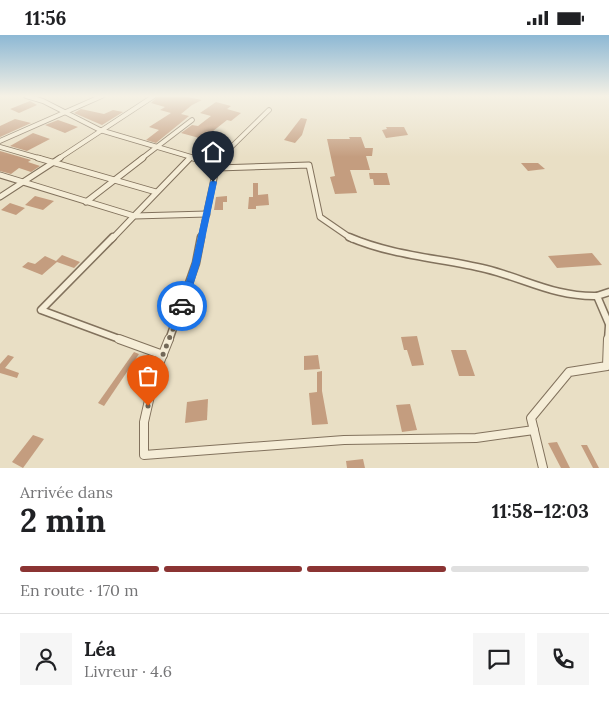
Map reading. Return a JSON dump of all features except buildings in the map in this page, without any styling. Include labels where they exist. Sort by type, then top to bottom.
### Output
[{"type":"street","points":[[0,141],[56,116]]},
{"type":"street","points":[[74,116],[100,130],[208,162],[216,168],[309,165],[320,217],[347,237],[376,248],[494,271],[536,287],[576,297],[597,296],[609,292]]},
{"type":"street","points":[[0,197],[122,116]]},
{"type":"street","points":[[263,116],[218,160],[196,263],[180,312],[155,375],[144,422],[144,455],[344,440],[476,438],[534,430]]},
{"type":"street","points":[[86,202],[192,120]]},
{"type":"street","points":[[0,147],[156,192]]},
{"type":"street","points":[[163,355],[41,310],[191,157]]},
{"type":"street","points":[[0,175],[134,216],[207,214]]},
{"type":"street","points":[[544,468],[531,418],[569,372],[606,366],[609,325],[597,296]]},
{"type":"way so far","points":[[148,406],[155,375],[182,306]]},
{"type":"route","points":[[182,306],[196,263],[213,182]]}]
